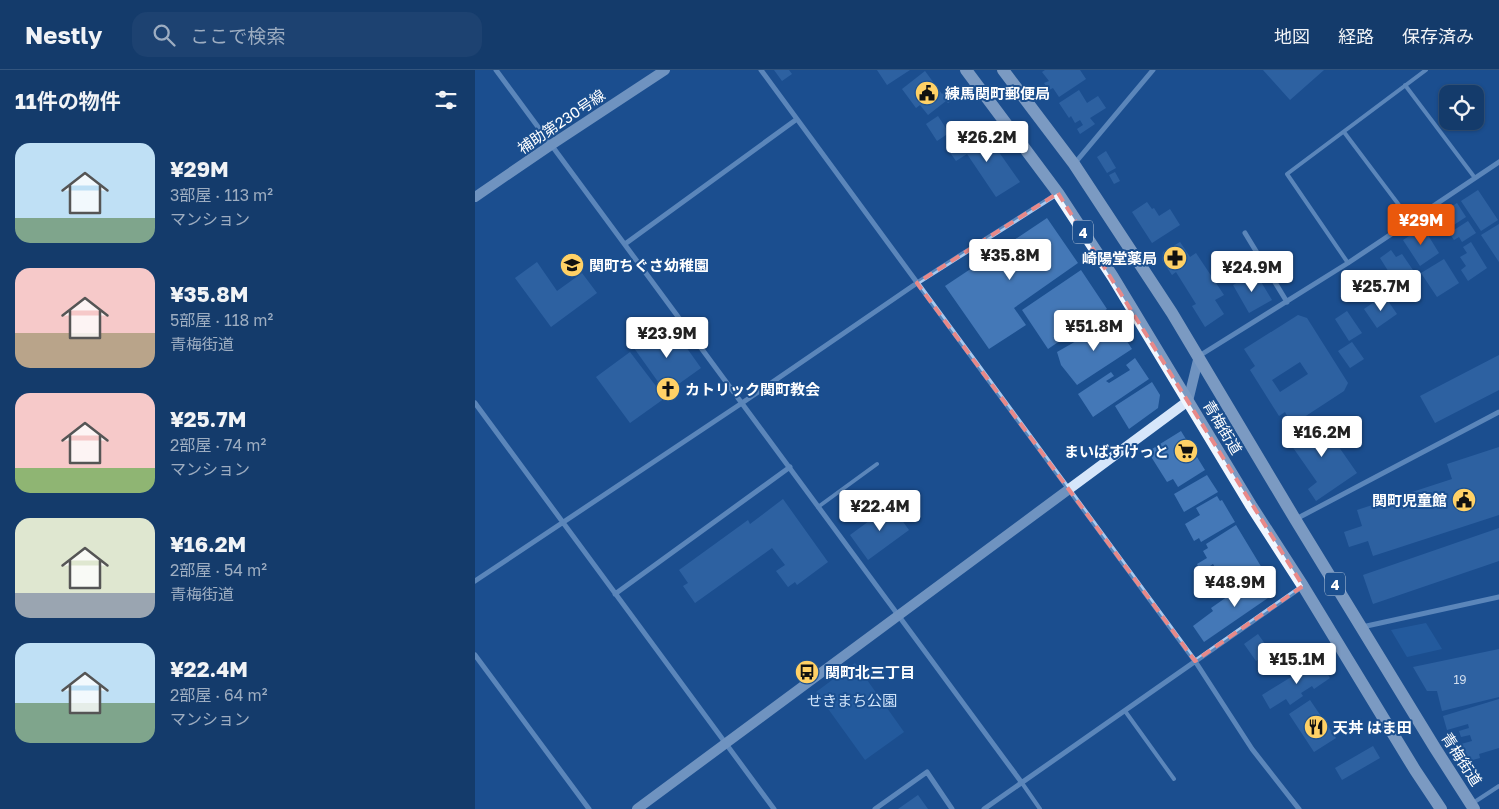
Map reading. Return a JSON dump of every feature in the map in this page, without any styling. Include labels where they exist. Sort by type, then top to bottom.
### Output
[{"type":"main road","name":"青梅街道","points":[[966,70],[1058,193],[1113,277],[1252,507],[1441,809]]},
{"type":"main road","name":"青梅街道","points":[[1003,70],[1074,164],[1199,356],[1295,519],[1473,807]]},
{"type":"street","name":"補助第230号線","points":[[475,197],[551,144],[665,70]]},
{"type":"street","points":[[761,70],[1070,489],[1195,661],[1252,749],[1299,809]]},
{"type":"street","points":[[1074,164],[1153,70]]},
{"type":"street","points":[[499,71],[1022,783]]},
{"type":"street","points":[[625,244],[797,120]]},
{"type":"street","points":[[637,809],[1188,401],[1199,356],[1348,263],[1499,162]]},
{"type":"street","points":[[475,581],[742,403],[917,283],[1058,193]]},
{"type":"street","points":[[1245,233],[1287,302]]},
{"type":"street","points":[[475,403],[775,809]]},
{"type":"street","points":[[1295,519],[1499,412]]},
{"type":"street","points":[[615,594],[790,467]]},
{"type":"street","points":[[984,809],[1303,586]]},
{"type":"street","points":[[1361,627],[1499,596]]},
{"type":"street","points":[[475,655],[589,809]]},
{"type":"street","points":[[875,809],[927,772],[951,809]]},
{"type":"lane","points":[[1348,263],[1287,174],[1426,70]]},
{"type":"lane","points":[[1405,85],[1475,178]]},
{"type":"lane","points":[[1344,132],[1411,221]]},
{"type":"lane","points":[[818,507],[877,464]]},
{"type":"lane","points":[[1125,711],[1174,779]]},
{"type":"lane","points":[[1022,783],[1040,809]]},
{"type":"lane","points":[[1473,807],[1499,786]]},
{"type":"highlighted area","points":[[1058,193],[1303,586],[1195,661],[917,283]]},
{"type":"green space","points":[[1426,623],[1442,649],[1407,657],[1391,630]]},
{"type":"green space","name":"せきまち公園","points":[[855,663],[904,732],[865,760],[816,692]]},
{"type":"building","points":[[774,70],[789,70],[792,74],[782,81]]},
{"type":"building","points":[[877,70],[910,70],[887,85]]},
{"type":"building","points":[[1045,70],[1080,70],[1086,79],[1059,97],[1053,88],[1049,90],[1044,83],[1049,81],[1042,72]]},
{"type":"building","points":[[1263,70],[1324,70],[1290,100]]},
{"type":"building","points":[[925,71],[942,94],[947,90],[953,100],[948,103],[946,101],[928,115],[920,105],[916,108],[902,89]]},
{"type":"building","points":[[1079,90],[1087,103],[1098,96],[1106,108],[1090,118],[1095,124],[1080,134],[1077,129],[1083,125],[1080,120],[1075,123],[1071,116],[1069,118],[1059,103]]},
{"type":"building","points":[[938,116],[949,133],[937,141],[926,124]]},
{"type":"building","points":[[981,129],[985,133],[978,137],[982,142],[989,138],[1020,182],[996,197],[967,154],[956,161],[949,151]]},
{"type":"building","points":[[1106,151],[1116,168],[1107,173],[1097,157]]},
{"type":"building","points":[[1115,172],[1120,181],[1114,184],[1109,175]]},
{"type":"building","points":[[1478,190],[1498,220],[1481,231],[1461,201]]},
{"type":"building","points":[[1147,202],[1159,216],[1170,209],[1180,225],[1152,243],[1132,212]]},
{"type":"building","points":[[1457,203],[1466,217],[1446,230],[1437,216]]},
{"type":"building","points":[[1047,218],[1078,263],[1014,308],[1026,325],[989,349],[945,286]]},
{"type":"building","points":[[1468,221],[1476,233],[1462,242],[1459,237],[1454,240],[1450,234]]},
{"type":"building","points":[[1499,224],[1499,262],[1481,235]]},
{"type":"building","points":[[1423,227],[1439,253],[1420,266],[1403,240]]},
{"type":"building","points":[[1180,242],[1190,257],[1196,253],[1224,295],[1215,300],[1224,314],[1205,327],[1192,306],[1196,304],[1176,272],[1172,275],[1162,260],[1163,252]]},
{"type":"building","points":[[1471,242],[1487,268],[1468,281],[1461,270],[1466,266],[1460,257],[1467,253],[1463,247]]},
{"type":"building","points":[[1391,250],[1396,257],[1402,254],[1415,273],[1407,278],[1413,286],[1402,293],[1380,258]]},
{"type":"building","points":[[1444,259],[1459,283],[1437,297],[1421,273]]},
{"type":"building","points":[[537,262],[557,291],[582,273],[597,293],[551,327],[515,278]]},
{"type":"building","points":[[1081,270],[1107,309],[1048,349],[1022,310]]},
{"type":"building","points":[[1255,272],[1272,300],[1249,313],[1233,285]]},
{"type":"building","points":[[1384,295],[1397,314],[1377,328],[1364,309]]},
{"type":"building","points":[[1347,311],[1362,333],[1349,341],[1335,319]]},
{"type":"building","points":[[1298,315],[1307,318],[1348,383],[1344,391],[1292,425],[1285,412],[1279,416],[1250,370],[1255,366],[1244,349]],"holes":[[[1300,362],[1308,374],[1280,392],[1272,380]]]},
{"type":"building","points":[[1113,320],[1132,349],[1077,385],[1061,365],[1057,352]]},
{"type":"building","points":[[660,329],[665,337],[674,330],[701,368],[666,393],[634,348]]},
{"type":"building","points":[[1352,342],[1364,359],[1350,368],[1338,351]]},
{"type":"building","points":[[630,352],[665,398],[630,423],[596,377]]},
{"type":"building","points":[[1499,355],[1499,390],[1435,423],[1420,396]]},
{"type":"building","points":[[1135,358],[1149,379],[1093,417],[1078,394],[1111,372],[1114,376],[1106,381],[1109,383],[1130,370],[1126,365]]},
{"type":"building","points":[[1152,382],[1160,395],[1158,408],[1129,429],[1115,406]]},
{"type":"building","points":[[1318,417],[1357,473],[1316,501],[1308,489],[1317,482],[1287,439]]},
{"type":"building","points":[[1181,431],[1205,470],[1178,487],[1173,479],[1167,482],[1150,455],[1154,453],[1152,449]]},
{"type":"building","points":[[1499,447],[1499,515],[1373,556],[1368,541],[1349,547],[1344,532],[1362,526],[1357,510],[1452,479],[1447,464]]},
{"type":"building","points":[[1207,475],[1218,492],[1184,512],[1174,494]]},
{"type":"building","points":[[1217,496],[1220,501],[1222,500],[1235,522],[1201,542],[1199,538],[1194,541],[1185,524],[1200,515],[1196,508]]},
{"type":"building","points":[[783,499],[828,562],[797,585],[795,582],[788,587],[776,571],[785,565],[772,548],[695,603],[683,586],[688,583],[679,570],[748,520],[750,524]]},
{"type":"building","points":[[891,505],[909,530],[868,560],[850,535]]},
{"type":"building","points":[[1236,525],[1262,568],[1231,587],[1229,582],[1225,585],[1221,578],[1214,582],[1210,575],[1217,571],[1213,564],[1201,572],[1197,564],[1207,558],[1203,551],[1208,548],[1206,544]]},
{"type":"building","points":[[1499,528],[1499,561],[1373,604],[1363,575]]},
{"type":"building","points":[[1268,574],[1276,586],[1274,594],[1204,642],[1193,626],[1213,611],[1211,608],[1231,594],[1233,597]]},
{"type":"building","points":[[1258,634],[1270,651],[1256,661],[1244,644]]},
{"type":"building","points":[[1499,649],[1499,697],[1442,711],[1437,691],[1427,691],[1413,667]]},
{"type":"building","points":[[1319,660],[1330,678],[1314,689],[1312,686],[1301,693],[1303,696],[1290,705],[1286,699],[1270,709],[1262,695]]},
{"type":"building","points":[[1499,699],[1499,748],[1479,754],[1480,758],[1469,761],[1461,744],[1472,741],[1470,735],[1461,737],[1459,731],[1469,728],[1468,724],[1447,730],[1443,716]]},
{"type":"building","points":[[1310,700],[1336,738],[1314,752],[1289,714]]},
{"type":"building","points":[[1373,746],[1380,758],[1342,780],[1335,768]]},
{"type":"building","points":[[918,795],[928,809],[898,809]]},
{"type":"place","name":"練馬関町郵便局","points":[[927,93]]},
{"type":"place","name":"崎陽堂薬局","points":[[1175,258]]},
{"type":"place","name":"関町ちぐさ幼稚園","points":[[572,265]]},
{"type":"place","name":"カトリック関町教会","points":[[668,389]]},
{"type":"place","name":"まいばすけっと","points":[[1186,451]]},
{"type":"place","name":"関町児童館","points":[[1464,500]]},
{"type":"place","name":"関町北三丁目","points":[[807,672]]},
{"type":"place","name":"天丼 はま田","points":[[1316,727]]}]
